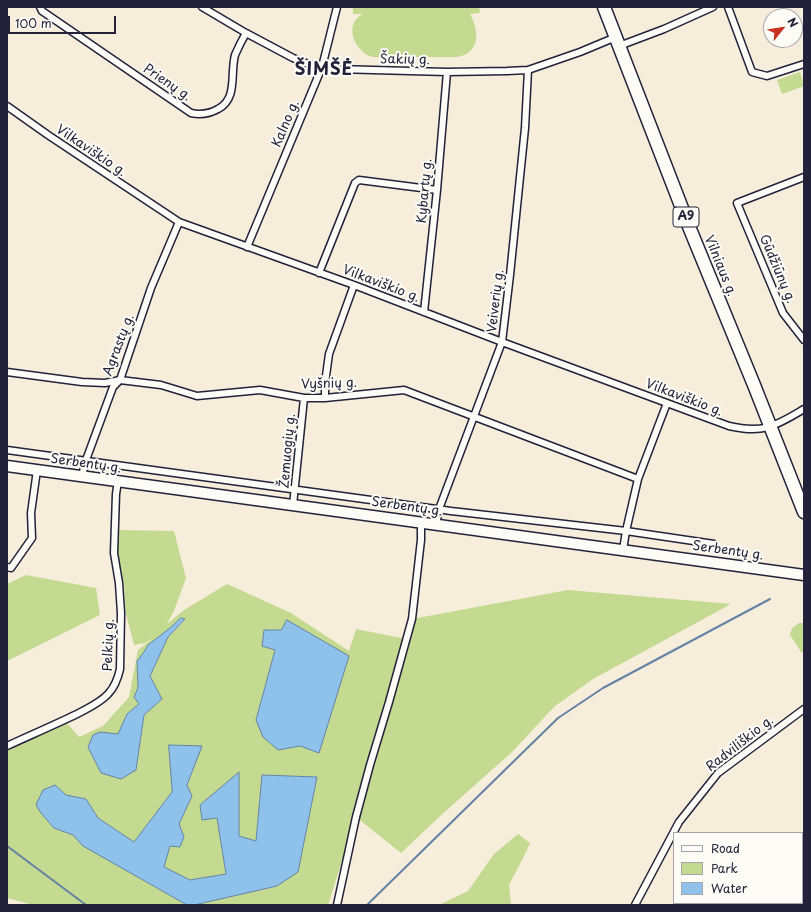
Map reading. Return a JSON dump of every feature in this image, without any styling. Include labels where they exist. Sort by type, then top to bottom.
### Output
[{"type":"highway","name":"Vilniaus g.","points":[[604,7],[690,229],[804,512]]},
{"type":"main road","name":"Serbentų g.","points":[[7,466],[804,575]]},
{"type":"street","name":"Prienų g.","points":[[40,7],[42,11],[191,113],[198,114],[207,114],[216,111],[226,103],[229,98],[235,56],[246,33]]},
{"type":"street","name":"Šakių g.","points":[[202,7],[246,33],[293,58],[308,64],[336,69],[447,72],[528,70],[580,52],[664,29],[713,7]]},
{"type":"street","name":"Kalno g.","points":[[247,247],[322,67],[337,7]]},
{"type":"street","points":[[728,7],[752,72],[767,76],[804,64]]},
{"type":"street","name":"Veiverių g.","points":[[436,525],[439,509],[502,342],[524,135],[528,70]]},
{"type":"street","name":"Kybartų g.","points":[[424,312],[437,190],[447,72]]},
{"type":"street","name":"Vilkaviškio g.","points":[[7,106],[179,222],[354,285],[502,342],[729,426],[741,429],[760,430],[781,423],[804,409]]},
{"type":"street","name":"Gūdžiūnų g.","points":[[804,177],[737,203],[783,313],[804,340]]},
{"type":"street","points":[[319,273],[355,183],[359,180],[437,190]]},
{"type":"street","name":"Agrastų g.","points":[[82,476],[86,460],[113,387],[120,380],[151,288],[179,222]]},
{"type":"street","points":[[325,398],[325,383],[329,354],[354,285]]},
{"type":"street","name":"Vyšnių g.","points":[[7,372],[82,382],[106,383],[120,380],[161,385],[197,396],[260,390],[304,398],[325,398],[404,390],[638,479]]},
{"type":"street","name":"Žemuogių g.","points":[[293,505],[304,398]]},
{"type":"street","points":[[623,550],[638,479],[667,403]]},
{"type":"street","points":[[7,450],[439,509],[626,531],[714,544]]},
{"type":"street","points":[[7,567],[11,568],[32,538],[31,514],[37,470]]},
{"type":"street","name":"Pelkių g.","points":[[7,746],[89,708],[108,694],[114,687],[118,678],[120,669],[121,613],[119,583],[114,553],[116,494],[118,481]]},
{"type":"street","points":[[336,905],[370,764],[412,619],[421,540],[421,522]]},
{"type":"street","name":"Radviliškio g.","points":[[674,832],[679,822],[718,772],[804,709]]},
{"type":"street","name":"Radviliškio g.","points":[[635,905],[673,833]]},
{"type":"green space","points":[[353,7],[479,7],[480,13],[470,14],[476,33],[475,43],[473,48],[468,53],[457,57],[373,57],[364,53],[358,47],[353,37],[353,26],[358,17],[363,14],[353,14]]},
{"type":"green space","points":[[800,72],[804,86],[782,94],[777,80]]},
{"type":"green space","points":[[118,530],[174,531],[186,578],[174,611],[167,624],[184,610],[227,584],[291,613],[349,651],[356,629],[407,639],[412,619],[568,590],[731,604],[593,679],[555,706],[512,752],[401,853],[356,817],[328,905],[194,905],[277,886],[317,777],[262,775],[256,841],[239,836],[239,773],[217,817],[226,875],[190,880],[163,867],[170,845],[180,846],[184,837],[179,824],[192,796],[187,786],[201,747],[170,745],[172,792],[134,842],[98,818],[86,799],[66,795],[55,785],[54,828],[73,835],[84,846],[187,905],[33,905],[7,898],[7,749],[67,723],[79,737],[103,726],[129,697],[138,650],[153,638],[145,643],[134,645],[126,614],[124,586],[118,553]],"holes":[[[181,618],[185,620],[168,637],[150,676],[162,699],[144,715],[136,770],[100,732],[118,734],[127,714],[139,704],[134,697],[138,688],[137,661],[149,645]],[[275,650],[319,753],[300,746],[278,750],[256,720]]]},
{"type":"green space","points":[[26,575],[96,588],[100,615],[7,661],[7,584]]},
{"type":"green space","points":[[799,623],[804,623],[804,652],[801,652],[790,635],[792,628]]},
{"type":"green space","points":[[518,834],[530,843],[509,885],[511,905],[439,905],[468,891],[494,854]]},
{"type":"water","points":[[181,618],[185,619],[168,637],[150,676],[162,699],[144,715],[136,770],[121,779],[101,773],[88,747],[93,735],[100,732],[118,734],[127,714],[139,704],[134,697],[138,688],[137,661],[148,645]]},
{"type":"water","points":[[287,620],[349,656],[319,753],[300,746],[278,750],[263,737],[256,720],[275,650],[262,646],[264,630],[281,630]]},
{"type":"water","points":[[169,745],[202,746],[187,785],[192,796],[179,824],[184,837],[180,847],[170,846],[164,867],[190,880],[226,874],[217,818],[202,820],[200,805],[239,772],[239,836],[256,841],[262,775],[317,777],[298,872],[277,886],[194,905],[187,905],[83,846],[73,835],[54,828],[36,805],[43,790],[55,785],[66,795],[86,799],[98,818],[134,842],[172,792]]},
{"type":"waterway","points":[[367,905],[558,718],[603,688],[770,599]]},
{"type":"waterway","points":[[7,846],[86,905]]},
{"type":"district","name":"ŠIMŠĖ","points":[[324,70]]}]
